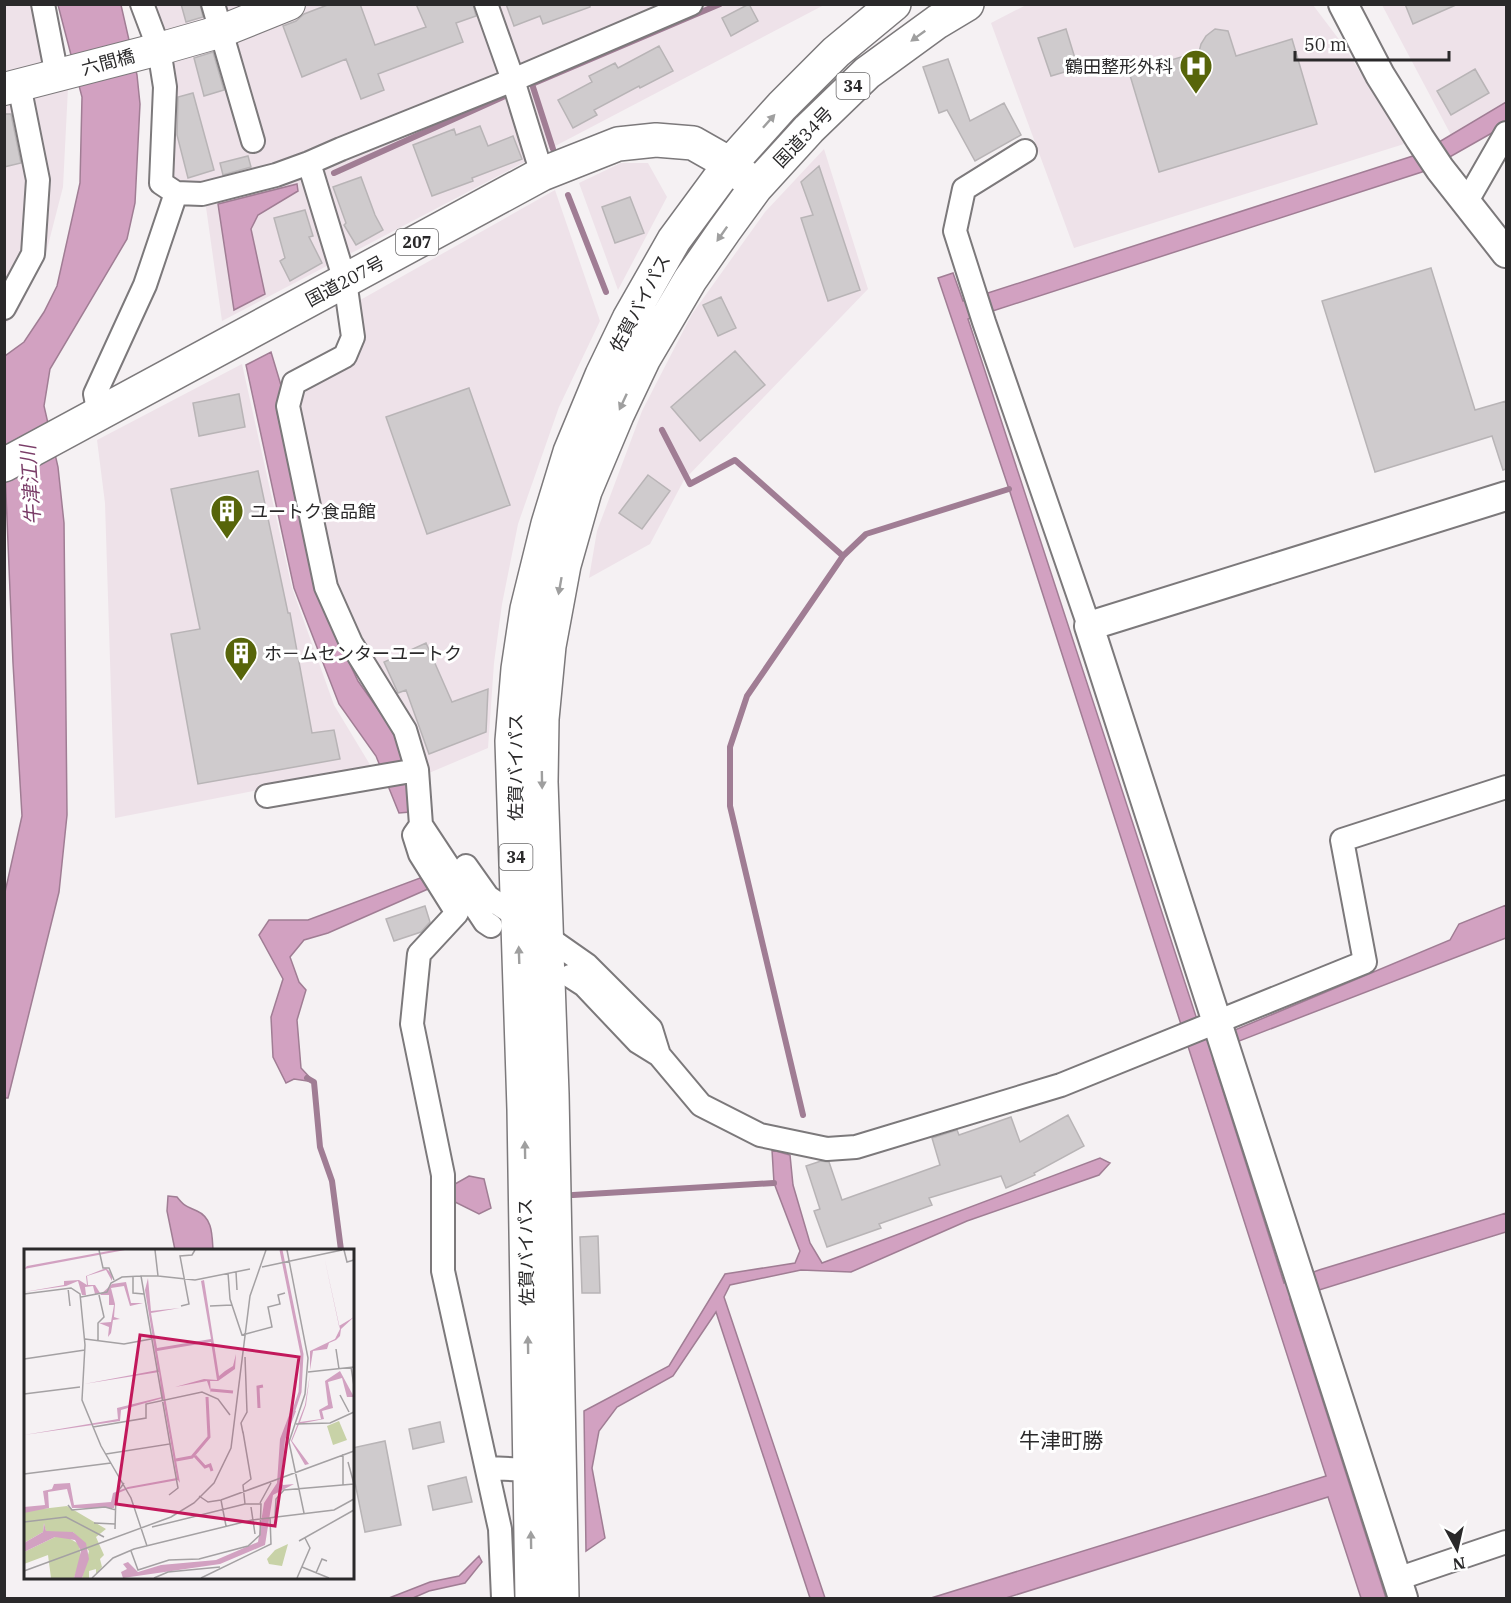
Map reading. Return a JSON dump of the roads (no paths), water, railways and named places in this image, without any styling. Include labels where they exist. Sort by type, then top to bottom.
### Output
[{"type":"highway","name":"国道34号","points":[[730,164],[782,106],[836,52],[894,4]]},
{"type":"highway","name":"国道34号","points":[[756,187],[809,129],[867,73],[937,22],[967,4]]},
{"type":"highway","name":"国道207号","points":[[4,465],[542,174],[618,144],[656,140],[693,143],[730,164],[756,187]]},
{"type":"highway","name":"佐賀バイパス","points":[[532,1599],[524,1109],[504,922],[514,799],[513,729],[518,669],[527,609],[548,524],[570,452],[602,375],[629,319],[674,240],[730,164]]},
{"type":"highway","name":"佐賀バイパス","points":[[562,1599],[552,1106],[542,782],[542,719],[549,646],[564,565],[585,491],[617,415],[644,358],[690,280],[756,187]]},
{"type":"main road","name":"六間橋","points":[[12,87],[154,50],[218,18],[289,4]]},
{"type":"street","points":[[43,4],[61,74]]},
{"type":"street","points":[[142,4],[165,87],[161,183],[176,193],[202,194],[276,175],[309,163],[691,4]]},
{"type":"street","points":[[486,4],[513,80],[542,174]]},
{"type":"street","points":[[1343,4],[1380,75],[1420,139],[1440,169],[1506,253]]},
{"type":"street","points":[[218,18],[253,141]]},
{"type":"street","points":[[4,308],[33,254],[38,180],[12,87]]},
{"type":"street","points":[[1467,201],[1506,133]]},
{"type":"street","points":[[1025,151],[964,189],[955,231],[1089,626],[1211,1025],[1228,1055],[1400,1589],[1506,1542]]},
{"type":"street","points":[[309,163],[345,281],[353,337],[345,356],[294,383],[288,406],[326,587],[351,643],[405,730],[417,770],[421,825],[485,922],[504,922]]},
{"type":"street","points":[[92,418],[95,394],[145,285],[176,193]]},
{"type":"street","points":[[1089,626],[1506,496]]},
{"type":"street","points":[[267,796],[417,770]]},
{"type":"street","points":[[570,976],[584,985],[638,1042],[659,1055],[701,1106],[760,1135],[827,1149],[856,1147],[1061,1085],[1365,962],[1342,840],[1506,787]]},
{"type":"street","points":[[419,801],[504,922]]},
{"type":"street","points":[[421,825],[414,835],[420,854],[457,913],[418,954],[412,1024],[442,1175],[443,1271],[500,1528],[503,1599]]},
{"type":"street","points":[[547,937],[587,965],[651,1029],[659,1055]]},
{"type":"street","points":[[487,1468],[530,1470]]},
{"type":"water","name":"牛津江川","points":[[58,5],[121,5],[137,75],[140,104],[135,203],[127,239],[50,369],[44,406],[58,467],[64,523],[67,815],[59,892],[8,1098],[5,1098],[5,892],[22,816],[5,471],[5,356],[24,342],[44,312],[57,286],[80,183],[82,97]]},
{"type":"water","points":[[1506,102],[1506,125],[1425,171],[968,319],[1203,1038],[1211,1040],[1450,940],[1459,924],[1506,905],[1506,938],[1221,1048],[1213,1060],[1284,1283],[1319,1270],[1506,1213],[1506,1232],[1290,1299],[1386,1598],[1361,1598],[1328,1497],[1006,1598],[931,1598],[1326,1476],[1009,489],[938,278],[953,273],[963,301],[1419,154]]},
{"type":"water","points":[[297,184],[298,191],[258,215],[251,229],[265,294],[234,310],[218,204]]},
{"type":"water","points":[[271,352],[283,392],[277,412],[320,601],[358,681],[397,736],[410,790],[410,812],[399,813],[376,756],[339,704],[294,588],[246,365]]},
{"type":"water","points":[[420,878],[426,882],[428,889],[328,933],[304,940],[290,957],[299,982],[306,990],[297,1020],[301,1068],[314,1082],[294,1079],[286,1083],[273,1057],[271,1017],[283,979],[259,935],[269,920],[308,920]]},
{"type":"water","points":[[772,1150],[790,1155],[793,1185],[810,1243],[822,1263],[1100,1158],[1110,1163],[1099,1175],[967,1221],[851,1272],[801,1270],[730,1285],[724,1297],[825,1598],[810,1598],[716,1312],[673,1376],[617,1407],[599,1431],[592,1468],[605,1538],[586,1551],[584,1411],[669,1366],[725,1274],[795,1263],[800,1251],[774,1183]]},
{"type":"water","points":[[469,1176],[484,1179],[491,1208],[479,1214],[455,1202],[455,1184]]},
{"type":"water","points":[[168,1196],[177,1197],[184,1205],[202,1214],[211,1228],[213,1249],[175,1249],[167,1211]]},
{"type":"water","points":[[479,1556],[482,1562],[465,1583],[429,1591],[413,1598],[389,1598],[430,1582],[459,1576]]},
{"type":"waterway","points":[[553,149],[532,84],[720,4]]},
{"type":"waterway","points":[[334,173],[505,96]]},
{"type":"waterway","points":[[568,195],[606,292]]},
{"type":"waterway","points":[[662,430],[690,484],[735,460],[843,556]]},
{"type":"waterway","points":[[803,1115],[730,806],[730,747],[747,696],[843,556],[866,534],[1009,489]]},
{"type":"waterway","points":[[307,1078],[314,1082],[320,1147],[332,1181],[341,1249]]},
{"type":"waterway","points":[[573,1195],[774,1183]]},
{"type":"place","name":"鶴田整形外科","points":[[1196,95]]},
{"type":"place","name":"ユートク食品館","points":[[227,540]]},
{"type":"place","name":"ホ－ムセンターユートク","points":[[241,682]]},
{"type":"district","name":"牛津町勝","points":[[1061,1440]]}]
